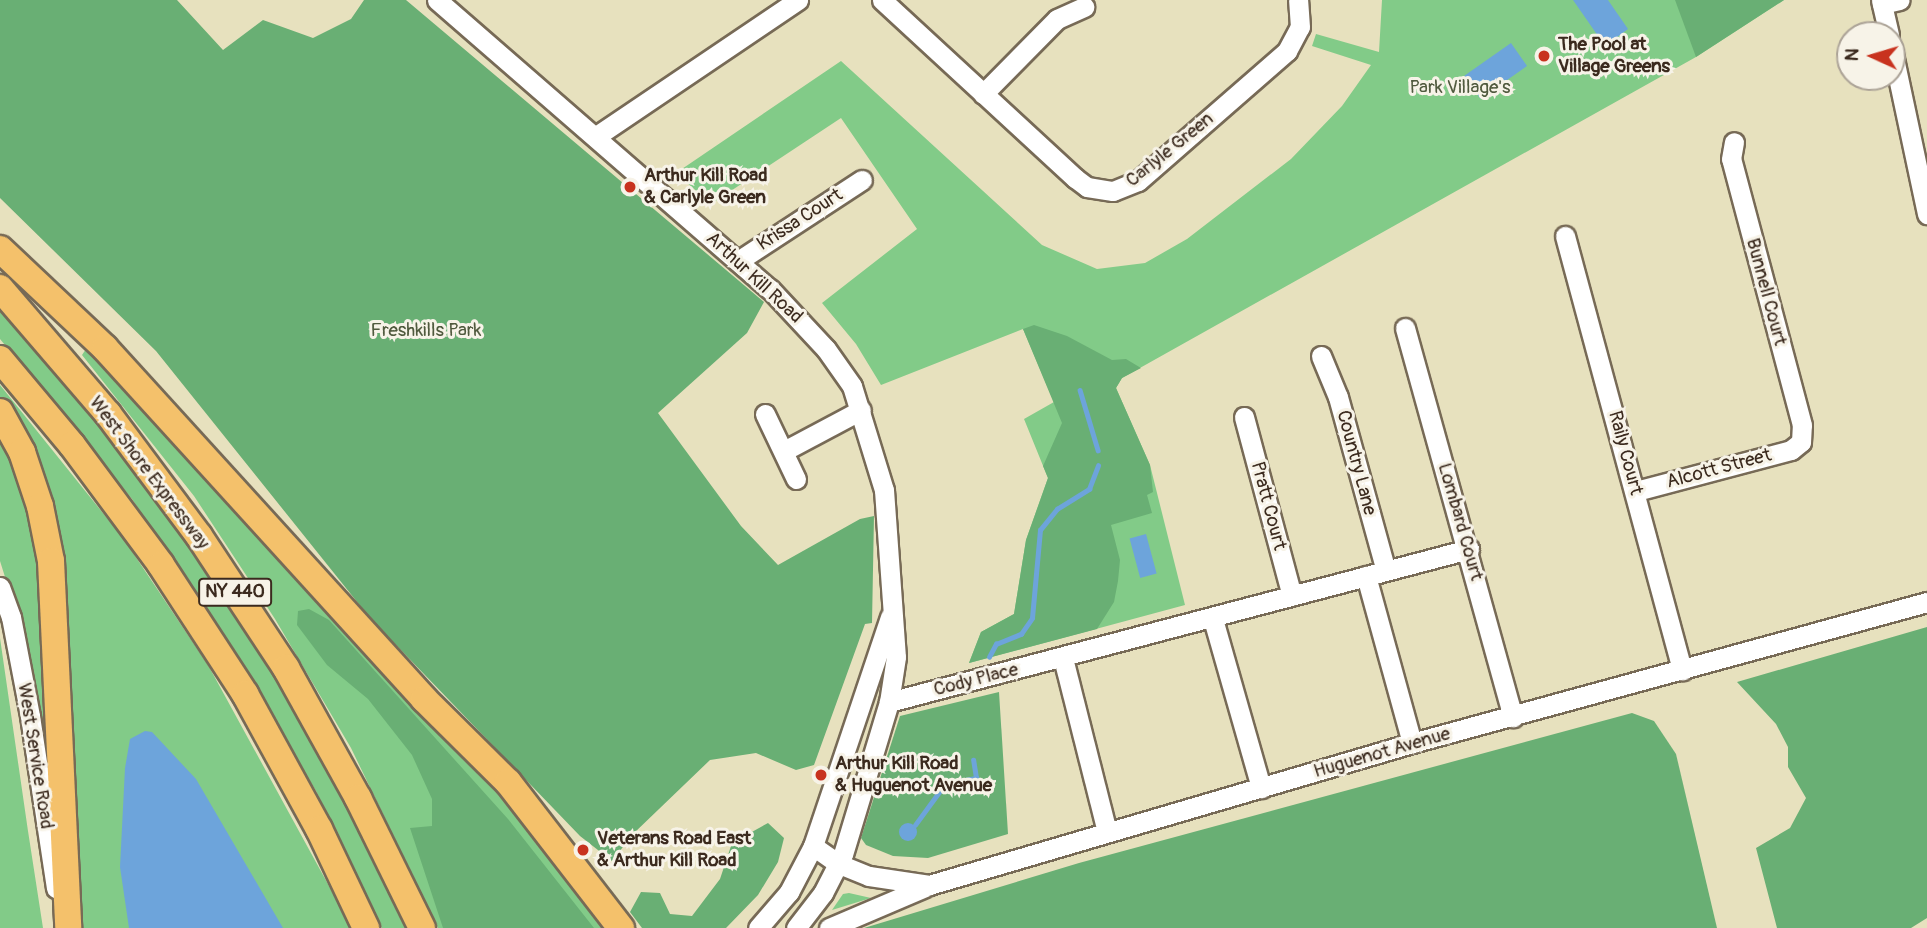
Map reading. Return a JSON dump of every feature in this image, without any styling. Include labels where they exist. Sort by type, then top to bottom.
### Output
[{"type":"highway","points":[[0,249],[105,348],[424,699],[508,782],[621,928]]},
{"type":"highway","name":"West Shore Expressway","points":[[0,288],[108,414],[198,537],[286,668],[358,797],[422,928]]},
{"type":"highway","name":"NY 440","points":[[0,359],[153,554],[245,694],[319,829],[366,928]]},
{"type":"highway","points":[[0,412],[22,452],[37,495],[51,561],[68,928]]},
{"type":"street","name":"Arthur Kill Road","points":[[437,0],[738,261],[826,349],[852,386],[884,490],[896,657],[889,702],[839,864],[796,928]]},
{"type":"street","points":[[595,137],[798,0]]},
{"type":"street","name":"Carlyle Green","points":[[882,0],[1087,187],[1125,188],[1287,51],[1300,26],[1298,0]]},
{"type":"street","points":[[1888,1],[1889,21]]},
{"type":"street","points":[[984,94],[1057,19],[1084,7]]},
{"type":"street","points":[[1903,91],[1922,159],[1927,214]]},
{"type":"street","name":"Bunnell Court","points":[[1734,142],[1731,159],[1802,425],[1801,442]]},
{"type":"street","name":"Krissa Court","points":[[738,261],[862,180]]},
{"type":"street","name":"Raily Court","points":[[1565,236],[1636,491],[1682,671]]},
{"type":"street","name":"Lombard Court","points":[[1405,328],[1469,549],[1513,717]]},
{"type":"street","name":"Country Lane","points":[[1321,356],[1338,397],[1376,573]]},
{"type":"street","points":[[784,451],[861,410]]},
{"type":"street","points":[[765,414],[796,479]]},
{"type":"street","name":"Pratt Court","points":[[1244,417],[1292,596]]},
{"type":"street","name":"Alcott Street","points":[[1636,491],[1791,450],[1801,442]]},
{"type":"street","name":"Cody Place","points":[[889,702],[1469,549]]},
{"type":"street","points":[[1376,573],[1412,743]]},
{"type":"street","name":"West Service Road","points":[[0,587],[11,617],[30,716],[61,928]]},
{"type":"street","name":"Huguenot Avenue","points":[[813,846],[839,864],[892,882],[929,886],[1412,743],[1927,602]]},
{"type":"street","points":[[758,928],[789,892],[813,846],[891,614]]},
{"type":"street","points":[[1213,618],[1261,788]]},
{"type":"street","points":[[1063,657],[1107,832]]},
{"type":"street","points":[[829,928],[929,886]]},
{"type":"green space","name":"Freshkills Park","points":[[0,0],[177,0],[223,50],[263,20],[313,38],[351,19],[364,0],[406,0],[764,302],[747,333],[658,413],[741,526],[778,565],[860,519],[874,516],[872,623],[865,624],[814,765],[796,770],[756,753],[710,760],[633,834],[612,861],[580,836],[370,618],[156,351],[0,198]]},
{"type":"green space","name":"Park Village's","points":[[1382,0],[1784,0],[1696,57],[1122,378],[1116,388],[1150,465],[1185,605],[969,663],[981,632],[1014,614],[1026,540],[1048,478],[1024,419],[1054,402],[1023,329],[881,385],[856,344],[822,303],[917,229],[841,118],[711,204],[676,173],[841,61],[1042,245],[1097,269],[1145,263],[1187,239],[1291,159],[1342,106],[1371,65],[1312,46],[1316,34],[1379,52]]},
{"type":"green space","points":[[1675,0],[1784,0],[1696,57]]},
{"type":"green space","points":[[0,302],[52,358],[247,623],[340,783],[412,928],[382,928],[316,791],[224,639],[132,499],[0,339]]},
{"type":"green space","points":[[1034,325],[1067,336],[1112,360],[1126,359],[1141,368],[1122,378],[1116,388],[1150,465],[1153,492],[1147,495],[1152,513],[1111,525],[1120,560],[1118,581],[1114,602],[1097,629],[969,663],[981,632],[1014,614],[1026,540],[1048,478],[1043,466],[1062,423],[1023,329]]},
{"type":"green space","points":[[86,349],[505,801],[605,928],[438,928],[351,748],[275,619],[194,496],[82,355]]},
{"type":"green space","points":[[0,385],[123,538],[208,665],[352,928],[79,928],[64,677],[13,420],[0,397]]},
{"type":"green space","points":[[0,434],[26,480],[46,568],[48,792],[26,644],[0,561]]},
{"type":"green space","points":[[309,609],[329,620],[508,819],[594,928],[443,928],[410,828],[432,826],[432,799],[412,755],[368,699],[327,665],[297,625],[298,611]]},
{"type":"green space","points":[[1927,627],[1927,918],[1911,928],[1777,928],[1756,848],[1790,828],[1806,798],[1788,767],[1788,747],[1776,724],[1737,682]]},
{"type":"green space","points":[[0,638],[28,831],[43,928],[0,928]]},
{"type":"green space","points":[[999,692],[1008,834],[928,858],[893,856],[866,845],[861,838],[900,716]]},
{"type":"green space","points":[[1632,713],[1654,721],[1676,754],[1717,928],[864,928],[1079,863]]},
{"type":"green space","points":[[768,823],[784,838],[778,862],[758,895],[726,928],[642,928],[630,912],[641,892],[660,893],[670,914],[692,916],[720,879],[732,843]]},
{"type":"green space","points":[[849,893],[871,898],[832,910],[843,894]]},
{"type":"water","points":[[1573,0],[1608,0],[1628,29],[1605,46]]},
{"type":"water","points":[[1511,43],[1527,66],[1480,99],[1464,76]]},
{"type":"water","points":[[1146,534],[1157,574],[1140,578],[1130,538]]},
{"type":"water","points":[[145,731],[152,732],[196,779],[283,928],[129,928],[120,867],[125,768],[130,739]]},
{"type":"water","points":[[904,823],[912,823],[917,832],[915,839],[904,841],[899,836],[899,828]]},
{"type":"waterway","points":[[1080,390],[1098,450]]},
{"type":"waterway","points":[[989,657],[996,644],[1021,634],[1032,618],[1040,530],[1057,509],[1089,489],[1098,466]]},
{"type":"waterway","points":[[915,825],[945,784],[976,778],[973,760]]},
{"type":"place","name":"The Pool at Village Greens","points":[[1544,56]]},
{"type":"place","name":"Arthur Kill Road & Carlyle Green","points":[[630,187]]},
{"type":"place","name":"Arthur Kill Road & Huguenot Avenue","points":[[821,775]]},
{"type":"place","name":"Veterans Road East & Arthur Kill Road","points":[[583,850]]}]
